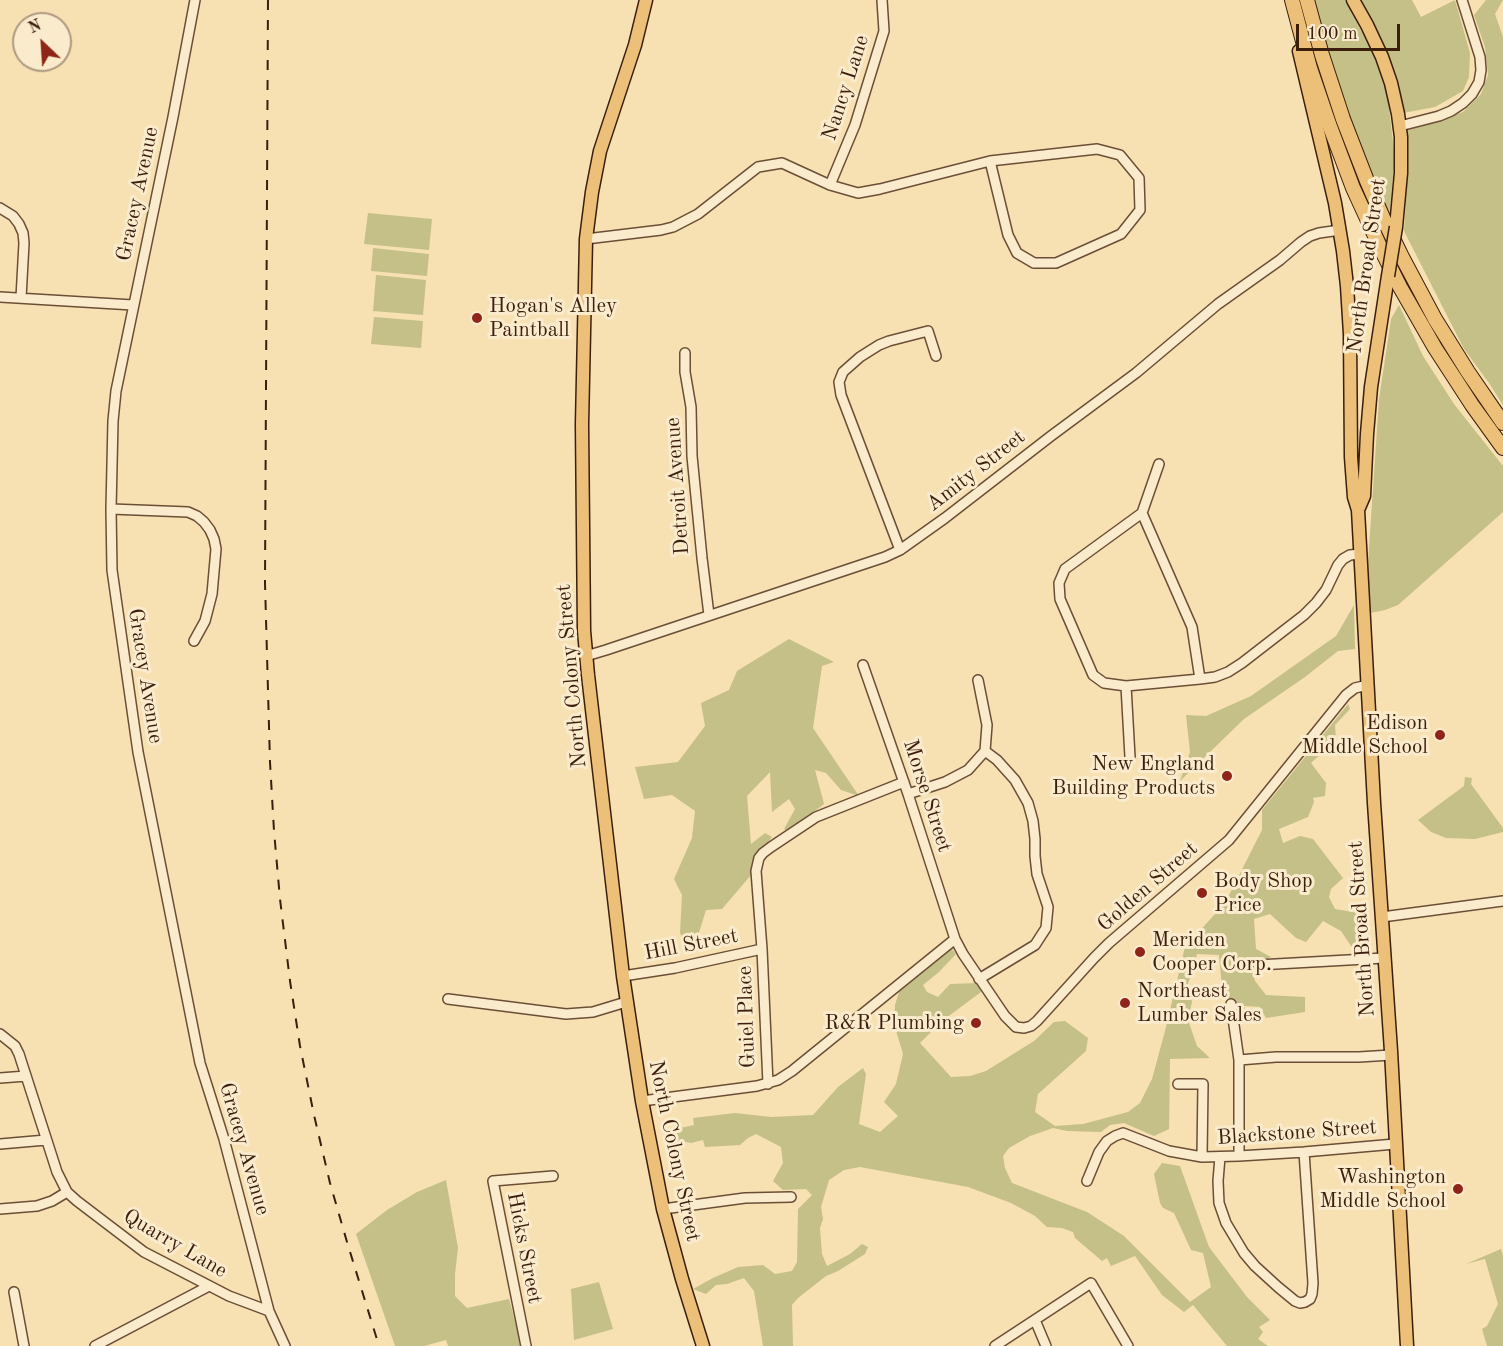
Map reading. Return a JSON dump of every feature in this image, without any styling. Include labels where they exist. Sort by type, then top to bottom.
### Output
[{"type":"highway","name":"North Broad Street","points":[[1292,0],[1297,20]]},
{"type":"highway","points":[[1307,0],[1343,119],[1384,220],[1444,334],[1503,423]]},
{"type":"highway","points":[[1297,20],[1310,68],[1338,149],[1381,249],[1435,348],[1503,448]]},
{"type":"main road","name":"North Colony Street","points":[[646,0],[633,49],[600,151],[586,239],[582,424],[584,617],[586,656],[626,1002],[642,1101],[663,1209],[703,1346]]},
{"type":"main road","name":"North Broad Street","points":[[1353,0],[1372,34],[1394,94],[1400,126],[1401,182],[1368,409],[1364,495],[1358,510]]},
{"type":"main road","name":"North Broad Street","points":[[1297,20],[1296,39],[1332,186],[1340,230],[1349,311],[1350,442],[1354,497],[1358,510],[1407,1346]]},
{"type":"main road","points":[[1350,409],[1368,409]]},
{"type":"street","name":"Gracey Avenue","points":[[195,0],[118,378],[114,406],[111,551],[114,591],[138,752],[201,1063],[224,1139],[269,1311],[285,1346]]},
{"type":"street","name":"Nancy Lane","points":[[830,185],[855,125],[884,31],[882,0]]},
{"type":"street","points":[[1400,126],[1451,111],[1463,103],[1479,82],[1480,57],[1462,0]]},
{"type":"street","points":[[586,239],[674,227],[698,214],[758,167],[782,162],[830,185],[858,193],[990,161],[1096,149],[1120,155],[1139,178],[1140,210],[1122,234],[1056,263],[1034,263],[1017,253],[1008,235],[990,161]]},
{"type":"street","points":[[0,207],[13,216],[23,233],[21,298]]},
{"type":"street","name":"Amity Street","points":[[586,656],[885,557],[900,550],[1136,373],[1218,304],[1280,260],[1301,242],[1319,233],[1340,230]]},
{"type":"street","points":[[0,297],[134,305]]},
{"type":"street","points":[[900,550],[838,382],[843,372],[870,350],[928,331],[936,356]]},
{"type":"street","name":"Detroit Avenue","points":[[685,353],[685,372],[691,407],[693,466],[709,615]]},
{"type":"street","points":[[1159,464],[1142,513],[1065,569],[1059,583],[1060,599],[1093,675],[1104,683],[1126,686],[1200,680],[1228,672],[1291,625],[1316,603],[1343,559],[1350,555],[1360,554]]},
{"type":"street","points":[[111,509],[188,512],[197,516],[210,530],[216,549],[212,594],[205,621],[194,641]]},
{"type":"street","points":[[1142,513],[1192,627],[1200,680]]},
{"type":"street","name":"Morse Street","points":[[863,665],[955,939]]},
{"type":"street","points":[[908,794],[945,782],[968,770],[985,751],[987,725],[978,680]]},
{"type":"street","name":"Golden Street","points":[[955,939],[1010,1023],[1016,1027],[1031,1026],[1109,943],[1230,839],[1346,695],[1355,688],[1368,685]]},
{"type":"street","points":[[1126,686],[1130,757]]},
{"type":"street","points":[[980,979],[1035,945],[1046,928],[1048,907],[1037,874],[1033,821],[1028,803],[1015,780],[997,760],[985,751]]},
{"type":"street","name":"Hill Street","points":[[623,976],[675,968],[762,949],[756,871],[763,852],[816,817],[904,782]]},
{"type":"street","points":[[1382,917],[1503,901]]},
{"type":"street","points":[[642,1101],[768,1084],[778,1080],[955,939]]},
{"type":"street","name":"Guiel Place","points":[[762,949],[768,1084]]},
{"type":"street","points":[[1258,965],[1384,958]]},
{"type":"street","points":[[448,999],[566,1014],[593,1012],[626,1002]]},
{"type":"street","points":[[1231,1004],[1239,1060],[1239,1156]]},
{"type":"street","name":"Quarry Lane","points":[[0,1034],[15,1046],[19,1054],[57,1172],[76,1201],[135,1246],[209,1286],[269,1311]]},
{"type":"street","points":[[1239,1060],[1391,1055]]},
{"type":"street","points":[[0,1078],[26,1076]]},
{"type":"street","name":"Blackstone Street","points":[[1178,1084],[1203,1084],[1202,1157]]},
{"type":"street","name":"Blackstone Street","points":[[1087,1181],[1099,1152],[1107,1141],[1123,1133],[1169,1151],[1202,1157],[1304,1152],[1395,1144]]},
{"type":"street","points":[[0,1144],[46,1140]]},
{"type":"street","points":[[1220,1157],[1219,1203],[1226,1223],[1244,1253],[1255,1266],[1300,1303],[1310,1299],[1313,1283],[1304,1152]]},
{"type":"street","name":"Hicks Street","points":[[526,1346],[493,1181],[553,1176]]},
{"type":"street","points":[[0,1209],[37,1206],[68,1192]]},
{"type":"street","points":[[663,1209],[745,1198],[790,1197]]},
{"type":"street","points":[[995,1346],[1091,1283],[1128,1346]]},
{"type":"street","points":[[95,1346],[209,1286]]},
{"type":"street","points":[[14,1292],[24,1346]]},
{"type":"street","points":[[1035,1320],[1046,1346]]},
{"type":"shaded area","points":[[1313,0],[1345,0],[1386,83],[1395,158],[1389,217],[1348,117],[1328,57]]},
{"type":"shaded area","points":[[1360,0],[1412,0],[1421,17],[1455,0],[1470,53],[1469,77],[1463,91],[1435,107],[1403,113],[1399,83],[1381,37]]},
{"type":"shaded area","points":[[1486,0],[1503,0],[1495,14],[1503,37],[1503,405],[1464,349],[1404,231],[1408,130],[1463,112],[1481,94],[1488,75],[1485,47],[1474,15]]},
{"type":"shaded area","points":[[368,213],[432,219],[429,250],[364,244]]},
{"type":"shaded area","points":[[373,248],[429,254],[427,276],[371,271]]},
{"type":"shaded area","points":[[376,275],[426,280],[423,315],[373,311]]},
{"type":"shaded area","points":[[1399,305],[1423,356],[1454,404],[1503,466],[1503,512],[1398,605],[1370,613],[1368,563],[1379,399],[1391,319]]},
{"type":"shaded area","points":[[374,317],[423,321],[421,348],[371,344]]},
{"type":"shaded area","points":[[1354,605],[1355,649],[1338,651],[1244,719],[1180,781],[1190,752],[1186,715],[1206,716],[1251,696],[1336,636]]},
{"type":"shaded area","points":[[789,639],[834,662],[822,666],[813,728],[859,796],[841,790],[826,773],[815,770],[824,804],[788,831],[784,829],[795,809],[789,799],[772,812],[770,772],[747,796],[751,844],[765,833],[772,837],[755,860],[751,875],[722,909],[706,910],[692,955],[680,933],[682,895],[674,879],[692,838],[695,811],[672,795],[644,799],[635,767],[678,762],[705,726],[701,703],[729,690],[737,671]]},
{"type":"shaded area","points":[[1348,704],[1350,709],[1335,725],[1336,740],[1311,763],[1326,783],[1325,796],[1313,798],[1314,802],[1308,817],[1279,829],[1283,843],[1300,836],[1313,839],[1343,878],[1331,889],[1329,897],[1335,909],[1353,912],[1364,910],[1372,953],[1357,955],[1341,931],[1323,921],[1306,942],[1296,938],[1270,914],[1254,919],[1256,949],[1271,957],[1263,961],[1250,960],[1255,981],[1266,995],[1305,997],[1305,1012],[1266,1018],[1260,1007],[1244,1006],[1247,1022],[1239,1024],[1232,998],[1223,999],[1219,955],[1197,954],[1188,984],[1192,1002],[1188,1020],[1197,1046],[1210,1058],[1170,1059],[1169,1129],[1154,1136],[1124,1123],[1110,1125],[1101,1132],[1067,1131],[1053,1128],[1030,1136],[1009,1148],[1003,1156],[1005,1168],[1012,1183],[1087,1212],[1124,1236],[1190,1302],[1211,1287],[1203,1253],[1191,1250],[1174,1213],[1163,1208],[1154,1174],[1162,1163],[1180,1166],[1209,1247],[1247,1297],[1270,1320],[1259,1327],[1263,1332],[1258,1339],[1268,1346],[1227,1346],[1193,1305],[1184,1312],[1162,1295],[1135,1256],[1111,1266],[1107,1258],[1102,1261],[1075,1238],[1073,1232],[1062,1228],[1047,1227],[1035,1216],[1011,1203],[968,1187],[860,1167],[844,1170],[829,1180],[821,1207],[822,1254],[827,1266],[850,1254],[862,1244],[868,1247],[865,1254],[826,1276],[792,1305],[793,1346],[763,1346],[754,1291],[744,1278],[716,1285],[706,1294],[693,1289],[738,1267],[763,1265],[775,1274],[792,1271],[797,1262],[798,1209],[812,1195],[806,1189],[783,1190],[773,1181],[783,1163],[781,1147],[756,1134],[740,1145],[705,1147],[703,1140],[691,1143],[681,1141],[673,1145],[671,1130],[694,1125],[693,1118],[735,1113],[771,1117],[813,1115],[838,1087],[863,1068],[866,1074],[859,1124],[880,1132],[898,1116],[884,1102],[896,1084],[903,1054],[894,1024],[895,1005],[899,992],[952,949],[956,954],[923,985],[927,992],[938,997],[950,984],[978,983],[981,992],[942,1021],[920,1043],[951,1077],[970,1076],[986,1071],[1034,1041],[1054,1022],[1065,1021],[1088,1038],[1086,1051],[1038,1094],[1035,1112],[1055,1126],[1083,1124],[1128,1112],[1140,1103],[1152,1079],[1185,947],[1225,903],[1262,830],[1262,810]]},
{"type":"shaded area","points":[[1465,777],[1472,778],[1471,784],[1503,828],[1503,832],[1475,839],[1446,838],[1431,832],[1418,820],[1464,786]]},
{"type":"shaded area","points":[[446,1180],[458,1248],[455,1296],[467,1308],[509,1299],[522,1346],[448,1346],[446,1340],[424,1346],[395,1346],[356,1234],[387,1210],[417,1192]]},
{"type":"shaded area","points":[[1501,1249],[1503,1256],[1503,1346],[1487,1346],[1482,1329],[1487,1326],[1498,1304],[1485,1259],[1466,1264]]},
{"type":"shaded area","points":[[599,1282],[613,1329],[574,1340],[571,1289]]},
{"type":"railway","points":[[268,0],[265,583],[274,831],[290,981],[314,1115],[330,1183],[379,1346]]},
{"type":"place","name":"Hogan's Alley Paintball","points":[[477,318]]},
{"type":"place","name":"Edison Middle School","points":[[1440,735]]},
{"type":"place","name":"New England Building Products","points":[[1227,776]]},
{"type":"place","name":"Body Shop Price","points":[[1202,893]]},
{"type":"place","name":"Meriden Cooper Corp.","points":[[1140,952]]},
{"type":"place","name":"Northeast Lumber Sales","points":[[1125,1003]]},
{"type":"place","name":"R&R Plumbing","points":[[976,1023]]},
{"type":"place","name":"Washington Middle School","points":[[1458,1189]]}]
